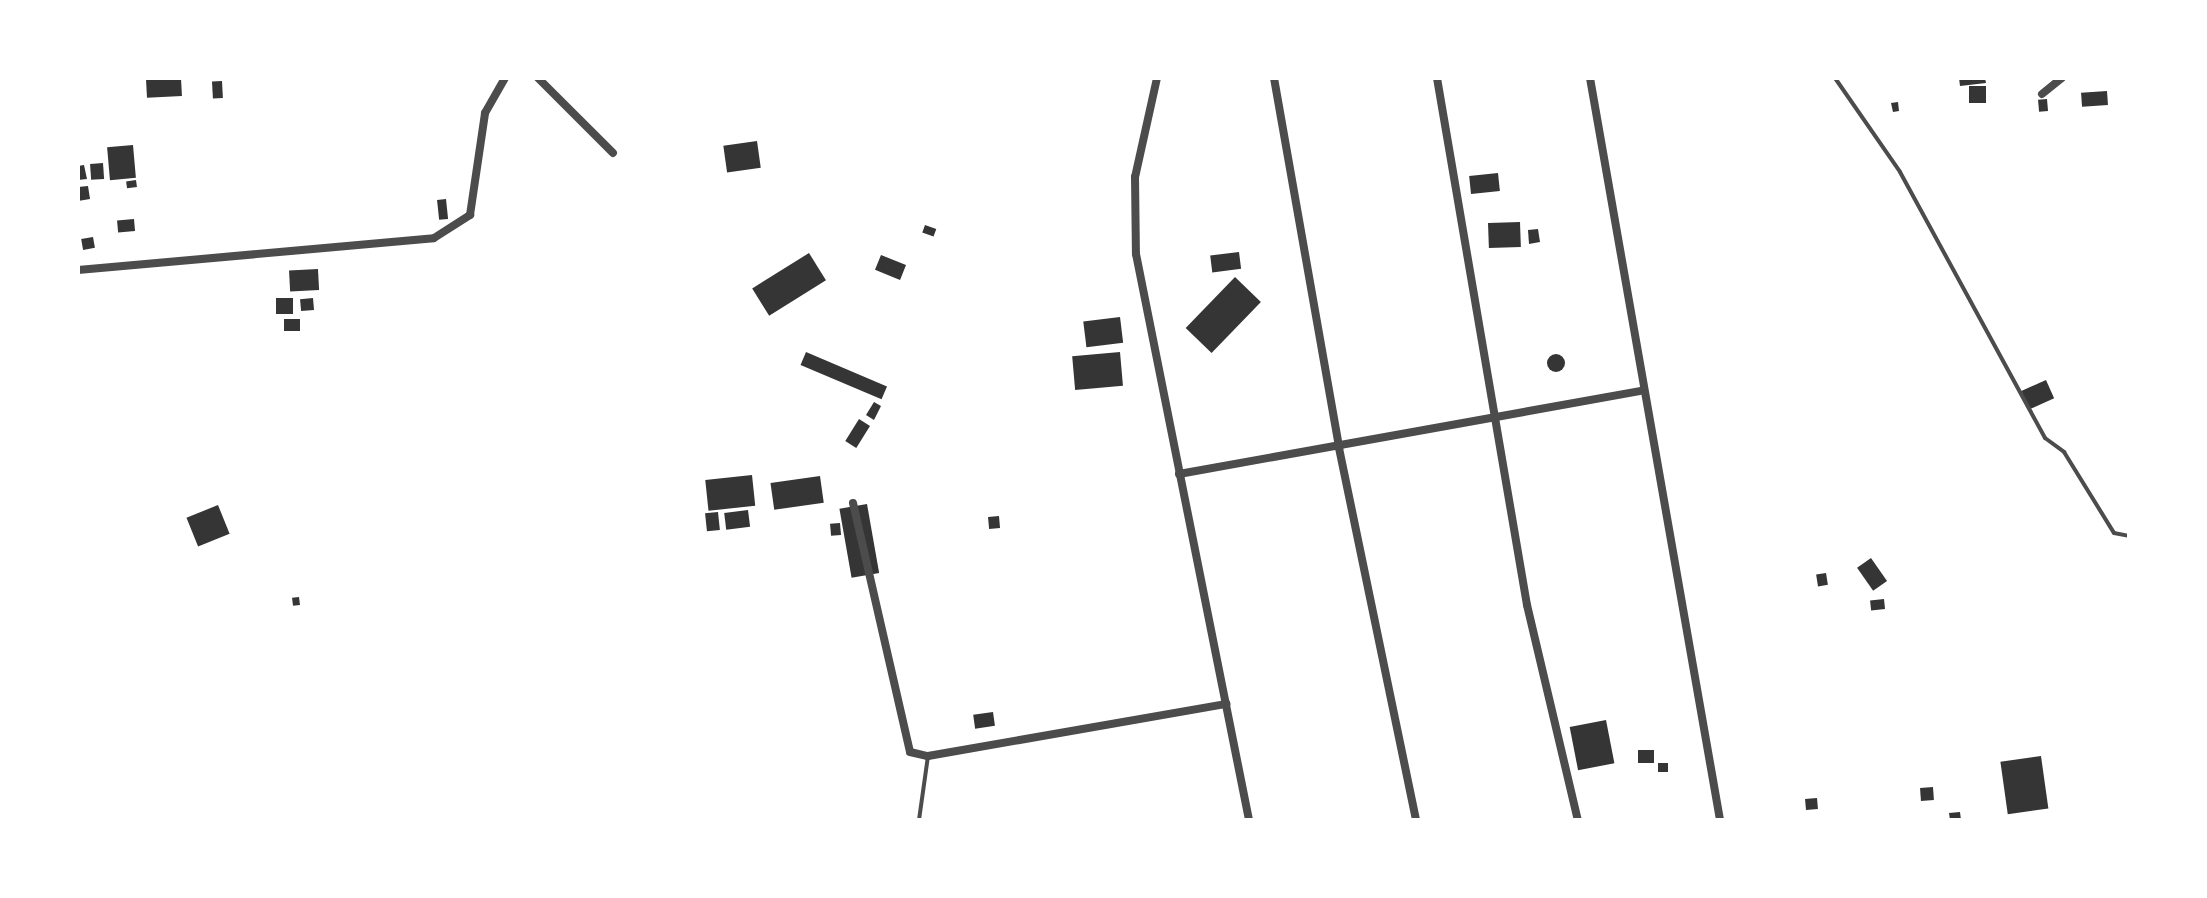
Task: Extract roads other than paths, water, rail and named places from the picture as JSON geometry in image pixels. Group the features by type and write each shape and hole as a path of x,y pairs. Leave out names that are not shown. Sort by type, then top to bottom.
{"street":[{"path":"78,270 434,238 470,215 485,113 505,78"},
{"path":"538,78 613,153"},
{"path":"1157,78 1132,217 1179,474 1249,820"},
{"path":"1274,78 1339,448 1416,820"},
{"path":"1437,78 1527,605 1578,820"},
{"path":"1590,78 1640,391 1720,820"},
{"path":"2042,94 2062,78"},
{"path":"1179,474 1339,448 1495,414 1640,391"},
{"path":"853,503 902,741 910,752 928,756 1226,704"}],"lane":[{"path":"1835,78 1900,172 2045,438 2064,452 2114,533 2129,536"},
{"path":"919,820 928,756"}]}
